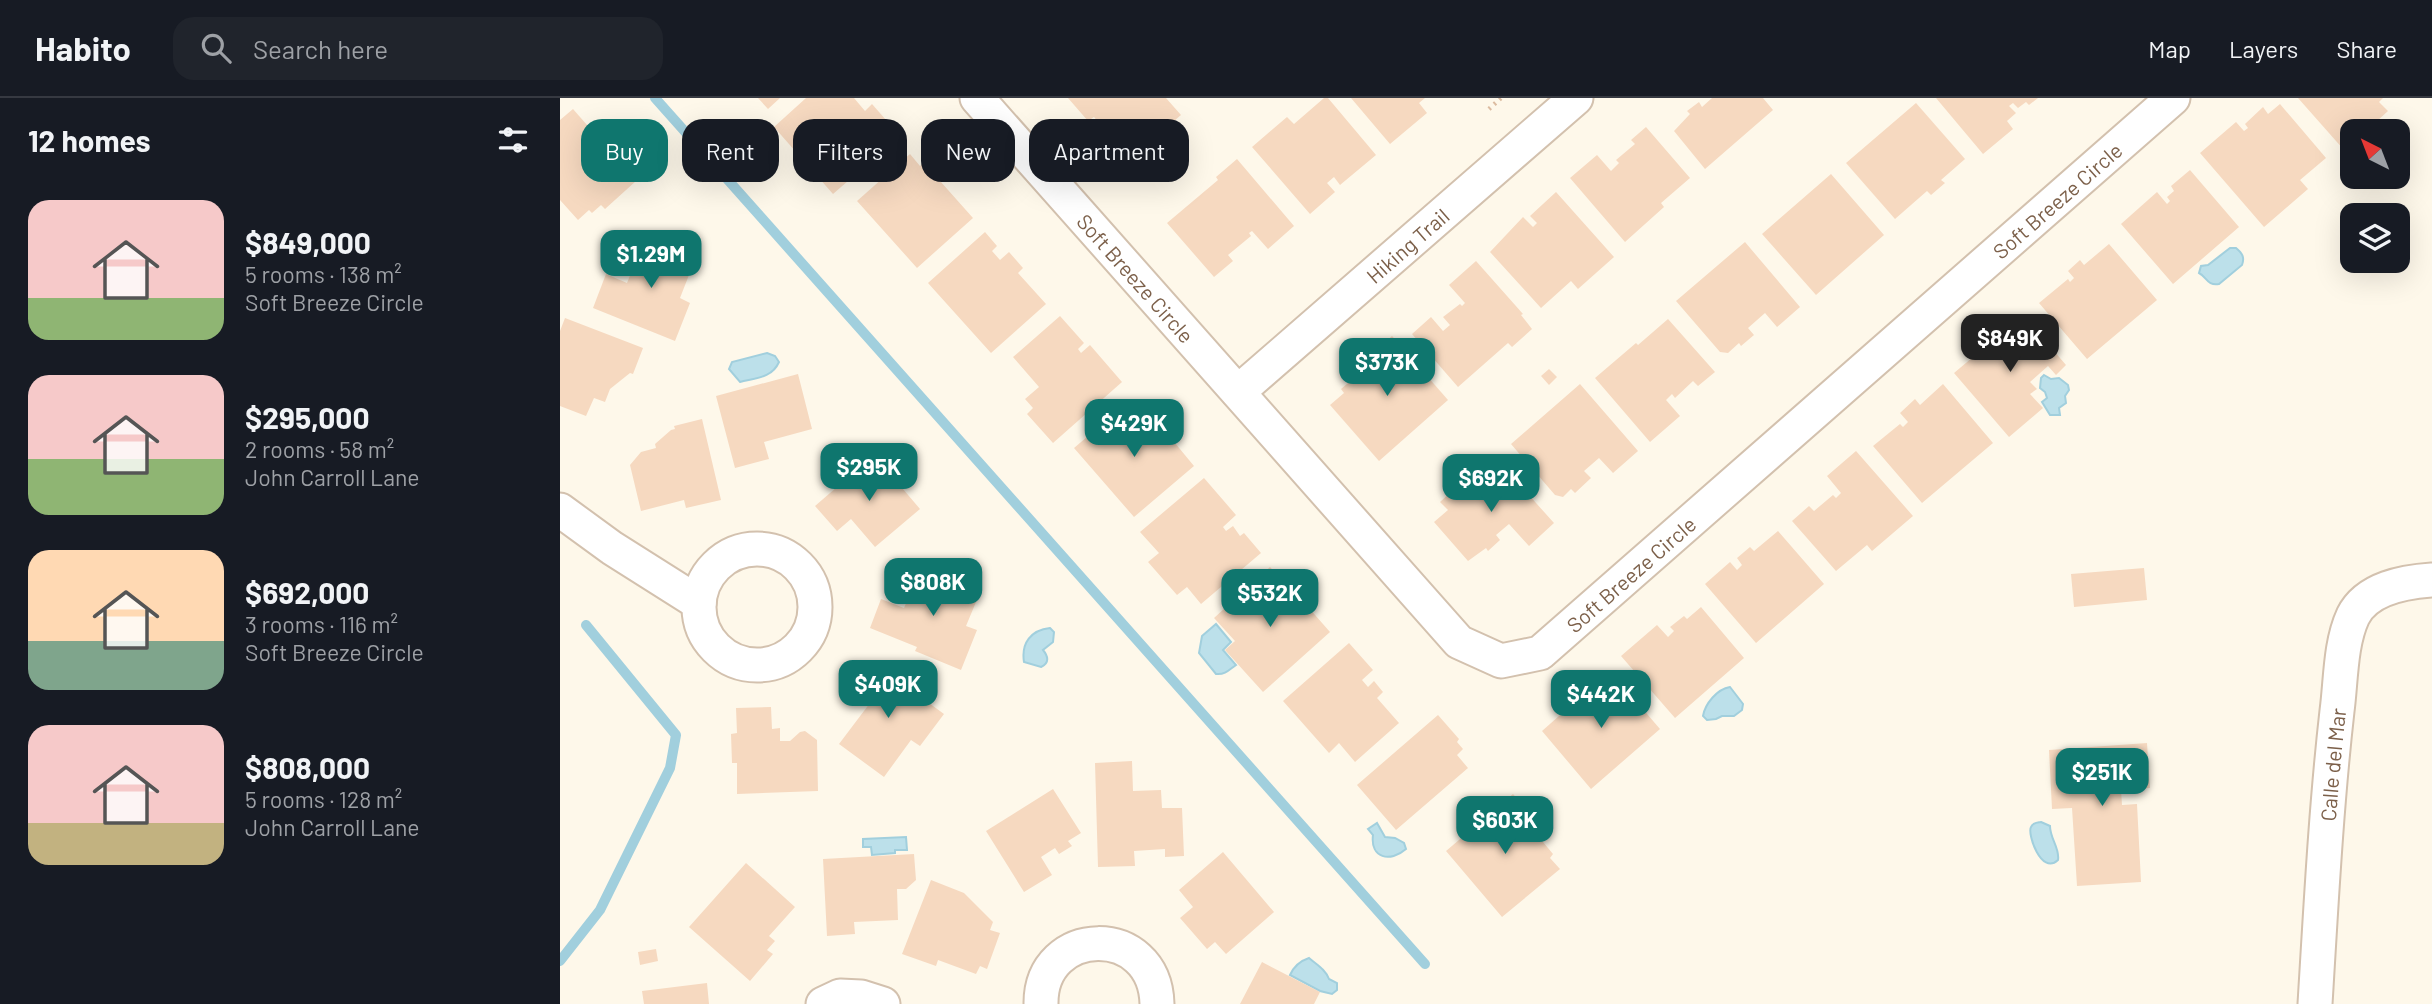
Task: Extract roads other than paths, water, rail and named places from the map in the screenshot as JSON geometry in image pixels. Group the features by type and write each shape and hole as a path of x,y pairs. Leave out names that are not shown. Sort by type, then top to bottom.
{"street":[{"name":"Soft Breeze Circle","path":"977,98 1459,642 1501,662 1540,653 2173,98"},
{"name":"Hiking Trail","path":"1238,392 1576,98"},
{"path":"560,510 612,548 699,603"},
{"name":"Calle del Mar","path":"2315,1004 2327,794 2344,647 2354,615 2373,594 2401,584 2432,580"},
{"path":"1036,1002 1046,976 1059,959 1077,947 1097,943 1118,946 1137,956 1154,982 1157,1004"},
{"path":"823,1004 840,996 861,997 883,1004"}],"water":[{"path":"2230,248 2236,248 2241,253 2242,265 2219,284 2210,282 2199,273 2201,266 2208,265"},
{"path":"767,353 775,356 779,362 772,371 763,376 740,382 729,369 732,362"},
{"path":"2044,375 2051,379 2059,378 2068,385 2066,403 2059,408 2060,415 2050,415 2042,402 2047,398 2040,388"},
{"path":"1216,624 1231,642 1223,650 1236,665 1219,674 1216,674 1199,653 1202,636"},
{"path":"1050,628 1054,632 1053,642 1043,650 1047,657 1046,664 1041,667 1024,662 1024,649 1029,639 1038,631"},
{"path":"1730,687 1743,704 1742,710 1734,716 1707,720 1703,716 1709,702 1716,694"},
{"path":"2041,822 2050,826 2058,851 2058,860 2052,863 2041,858 2031,837 2032,826"},
{"path":"1377,823 1385,837 1404,843 1406,849 1388,857 1378,853 1373,843 1373,835 1368,829"},
{"path":"906,837 907,850 895,850 895,853 872,855 871,847 863,847 863,839"},
{"path":"1309,958 1329,979 1337,983 1337,990 1332,994 1320,991 1290,975 1298,964"}],"waterway":[{"path":"655,98 1425,964"},
{"path":"560,961 600,910 670,768 676,735 586,625"}]}
